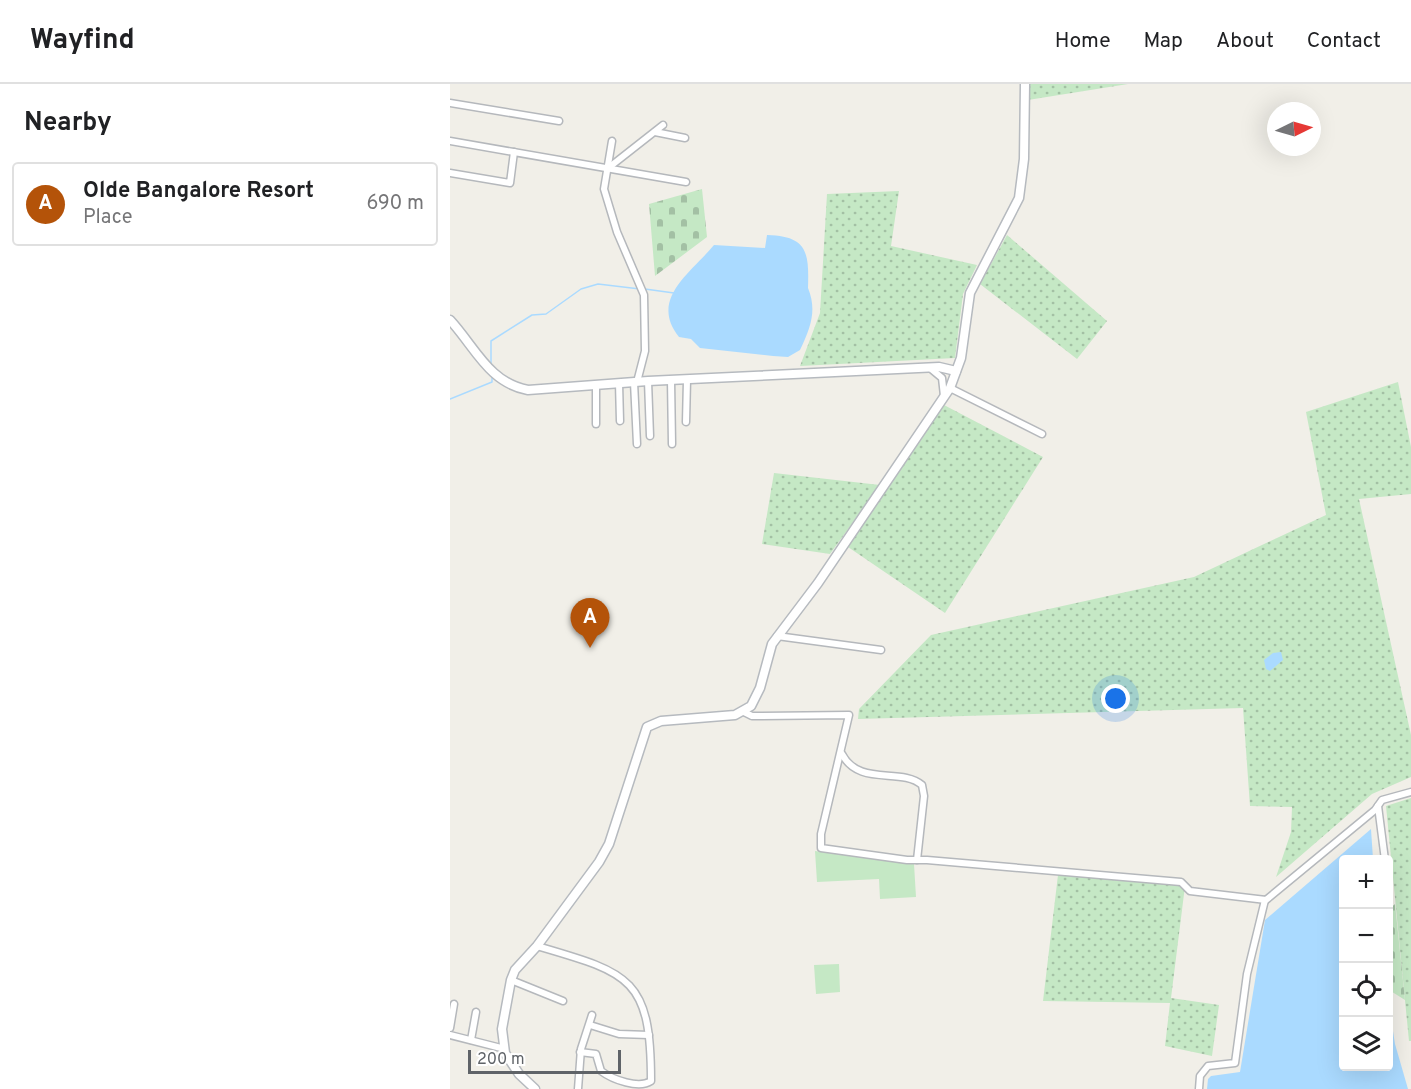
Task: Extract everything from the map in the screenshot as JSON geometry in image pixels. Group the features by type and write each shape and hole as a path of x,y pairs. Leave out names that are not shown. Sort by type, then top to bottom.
{"street":[{"path":"535,1089 519,1074 505,1049 502,1029 515,970 537,946 609,844 647,727 661,721 735,715 751,706 760,688 772,644 777,636 830,566 950,388 961,358 970,293 1019,198 1024,159 1025,84"},
{"path":"450,103 559,121"},
{"path":"607,169 663,125"},
{"path":"655,132 685,138"},
{"path":"450,141 686,182"},
{"path":"612,141 604,189 617,232 644,295 645,351 635,382 637,444"},
{"path":"450,173 510,183 514,152"},
{"path":"450,320 497,378 506,384 528,390 648,381 930,367 956,371"},
{"path":"930,367 937,371 944,381 944,398"},
{"path":"672,380 672,444"},
{"path":"686,422 687,380"},
{"path":"648,381 650,436"},
{"path":"619,383 620,421"},
{"path":"596,385 596,424"},
{"path":"950,388 1042,435"},
{"path":"777,636 881,650"},
{"path":"742,711 752,716 849,715 820,848 917,860 1181,882 1190,891 1265,900"},
{"path":"842,753 847,763 854,767 880,777 912,780 922,784 924,796 917,860"},
{"path":"1199,1089 1200,1076 1208,1066 1235,1062 1248,974 1265,900 1384,799 1411,792"},
{"path":"1378,806 1384,855"},
{"path":"537,946 595,963 628,984 638,994 645,1008 651,1081 648,1084 632,1087 600,1071 593,1052 580,1052"},
{"path":"511,980 563,1001"},
{"path":"450,1028 454,1004"},
{"path":"471,1040 476,1012"},
{"path":"578,1089 580,1052 592,1015"},
{"path":"590,1025 619,1034 649,1035"},
{"path":"450,1035 505,1049"}],"green space":[{"path":"1029,84 1128,84 1028,100"},
{"path":"702,189 707,237 655,276 649,204"},
{"path":"899,191 891,246 977,265 963,294 955,358 800,366 820,313 827,194"},
{"path":"1007,235 1107,321 1077,359 980,284"},
{"path":"1398,382 1411,447 1411,494 1359,499 1411,735 1411,777 1372,794 1276,877 1291,832 1292,807 1250,806 1243,708 858,719 859,709 931,635 1194,577 1326,515 1306,412"},
{"path":"944,405 1043,457 945,613 848,547"},
{"path":"774,473 880,485 830,554 762,544"},
{"path":"1411,798 1411,1041 1409,1041 1393,878 1393,855 1391,855 1386,806"},
{"path":"815,851 914,864 916,897 880,899 879,879 817,882"},
{"path":"1058,875 1185,886 1171,998 1219,1005 1212,1056 1165,1046 1170,1003 1043,1001"},
{"path":"1395,904 1405,1000 1393,992 1393,906"},
{"path":"839,964 840,992 816,994 814,965"}],"water":[{"path":"767,235 791,239 798,243 806,256 812,311 810,326 800,350 788,357 773,356 700,348 691,339 679,337 671,323 668,311 676,288 684,277 714,245 765,248"},
{"path":"1281,652 1283,660 1270,671 1266,669 1264,660 1273,653"},
{"path":"1371,829 1373,855 1341,855"},
{"path":"1339,856 1339,1071 1393,1071 1393,1031 1408,1089 1207,1089 1208,1079 1211,1076 1240,1072 1265,920"}],"waterway":[{"path":"491,365 491,341 532,315 546,314 581,289 598,284 640,289"},
{"path":"645,289 674,293"},
{"path":"450,399 492,382 492,376"}],"place":[{"name":"Olde Bangalore Resort","path":"590,648"}]}
